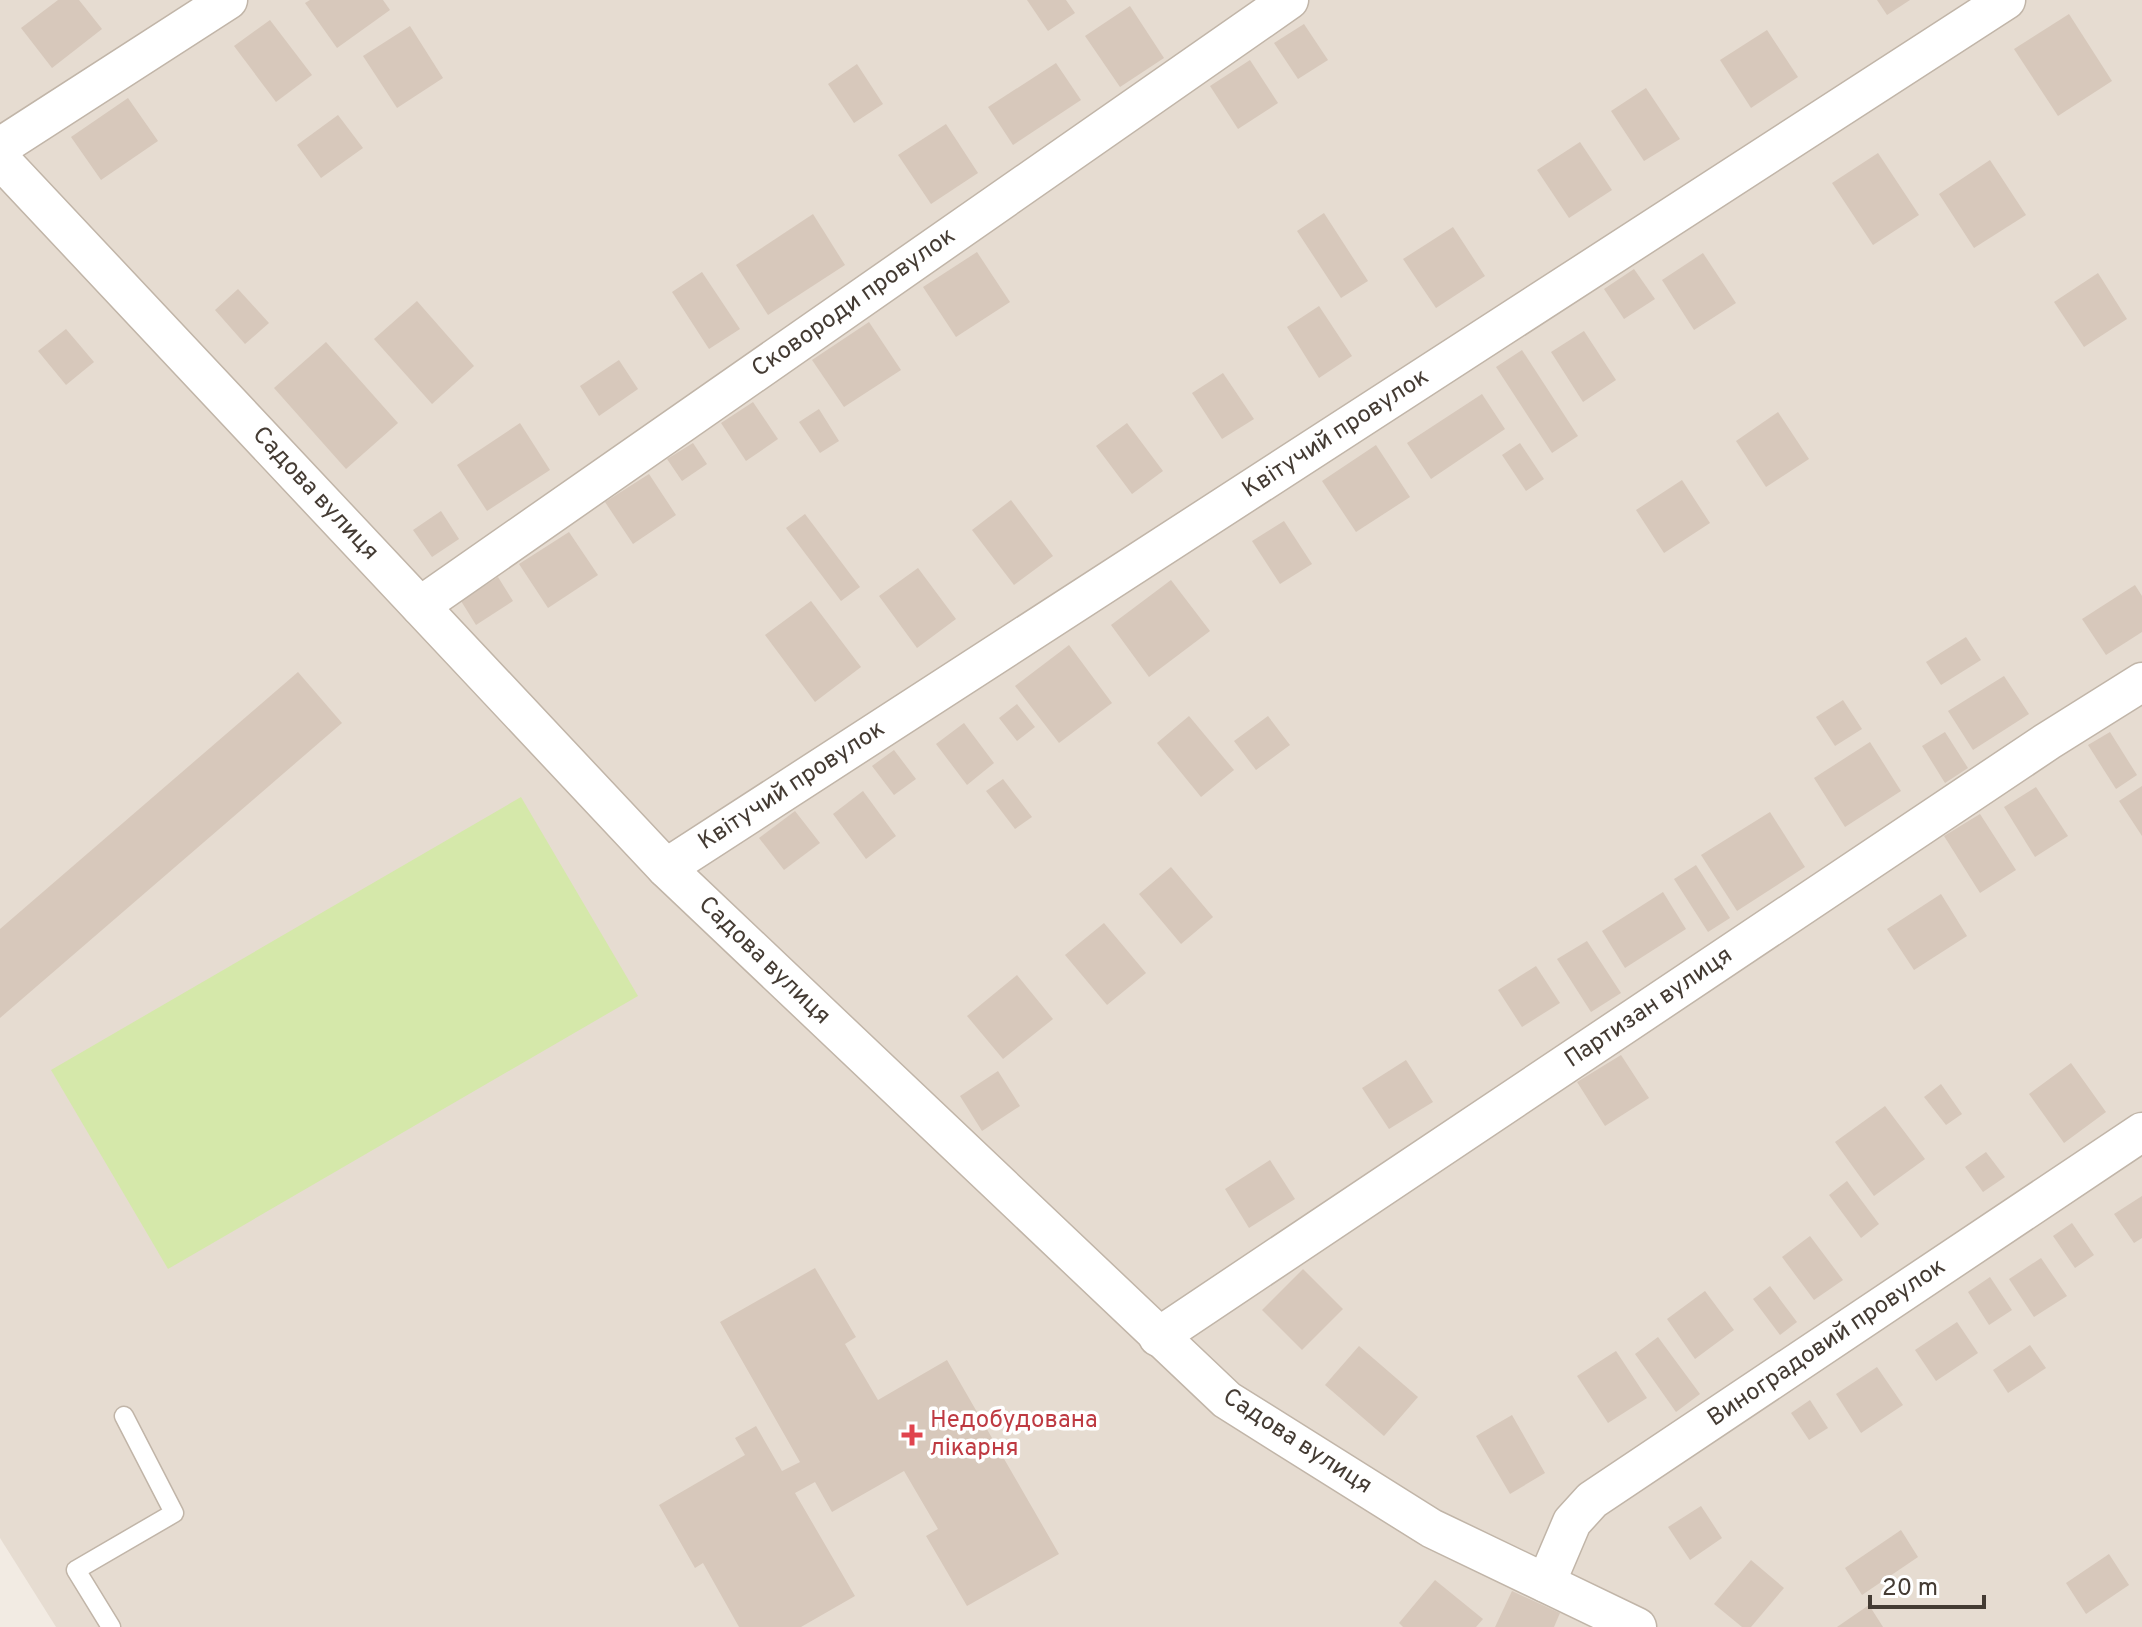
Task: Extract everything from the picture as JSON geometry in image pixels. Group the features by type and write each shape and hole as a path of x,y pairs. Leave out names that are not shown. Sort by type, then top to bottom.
{"street":[{"path":"0,147 228,0"},
{"name":"Сковороди провулок","path":"420,606 1289,0"},
{"name":"Квітучий провулок","path":"666,868 2006,0"},
{"name":"Садова вулиця","path":"0,159 666,868 1227,1400 1431,1528 1637,1627"},
{"name":"Партизан вулиця","path":"1158,1337 2048,741 2142,682"},
{"name":"Виноградовий провулок","path":"1546,1583 1572,1522 1592,1500 2142,1132"}],"lane":[{"path":"111,1627 76,1570 174,1513 124,1416"}],"shaded area":[{"path":"0,0 2142,0 2142,1627 56,1627 0,1538"}],"green space":[{"path":"521,797 638,996 168,1269 51,1070"}],"building":[{"path":"58,0 79,0 102,29 52,68 21,28"},
{"path":"310,0 383,0 390,10 337,48 305,3"},
{"path":"1027,0 1066,0 1075,13 1048,31"},
{"path":"1877,0 1910,0 1887,15"},
{"path":"1130,6 1164,58 1120,87 1085,36"},
{"path":"2069,14 2112,81 2058,116 2014,49"},
{"path":"270,20 312,75 276,102 234,46"},
{"path":"1304,24 1328,60 1298,79 1274,43"},
{"path":"410,26 443,78 397,108 363,56"},
{"path":"1767,30 1798,77 1751,108 1720,60"},
{"path":"1250,60 1278,103 1238,129 1210,86"},
{"path":"1056,63 1081,100 1013,145 988,107"},
{"path":"857,64 883,104 854,123 828,84"},
{"path":"1646,88 1680,139 1644,161 1611,111"},
{"path":"128,98 158,141 101,180 71,137"},
{"path":"338,115 363,148 321,178 297,145"},
{"path":"946,124 978,173 931,204 898,155"},
{"path":"1580,142 1612,190 1569,218 1537,170"},
{"path":"1878,153 1919,215 1873,245 1832,183"},
{"path":"1990,160 2026,215 1974,248 1939,194"},
{"path":"1324,213 1368,281 1341,298 1297,231"},
{"path":"813,214 845,265 768,315 736,265"},
{"path":"1453,227 1485,276 1436,308 1403,259"},
{"path":"977,252 1010,302 956,337 923,287"},
{"path":"1703,253 1736,303 1694,330 1662,280"},
{"path":"1634,269 1655,299 1624,319 1604,289"},
{"path":"702,272 740,329 709,349 672,292"},
{"path":"2098,273 2127,319 2084,347 2054,302"},
{"path":"238,289 269,323 245,344 215,310"},
{"path":"417,301 474,366 432,404 374,339"},
{"path":"1319,306 1352,356 1319,378 1287,327"},
{"path":"869,322 901,370 844,407 812,360"},
{"path":"66,329 94,362 66,385 38,351"},
{"path":"1584,331 1616,380 1583,402 1551,352"},
{"path":"326,342 398,423 346,469 274,388"},
{"path":"1522,350 1578,436 1552,453 1496,367"},
{"path":"619,360 638,389 599,416 580,386"},
{"path":"1223,373 1254,419 1222,439 1192,393"},
{"path":"1482,394 1505,429 1431,479 1407,443"},
{"path":"753,402 778,439 746,461 721,423"},
{"path":"819,409 839,441 820,453 799,422"},
{"path":"1778,412 1809,459 1766,487 1736,441"},
{"path":"520,423 550,470 487,511 457,465"},
{"path":"1127,423 1163,471 1132,494 1096,446"},
{"path":"693,443 707,464 682,481 667,459"},
{"path":"1520,443 1544,479 1526,491 1502,455"},
{"path":"1376,445 1410,497 1356,532 1322,481"},
{"path":"649,474 676,515 633,544 605,502"},
{"path":"1682,480 1710,523 1664,553 1636,510"},
{"path":"1011,500 1053,556 1014,585 972,530"},
{"path":"441,511 459,539 432,557 413,530"},
{"path":"805,514 860,587 841,601 786,528"},
{"path":"1284,521 1312,564 1280,584 1252,541"},
{"path":"569,532 598,575 548,608 519,564"},
{"path":"918,568 956,619 917,648 879,596"},
{"path":"498,577 513,601 476,625 461,601"},
{"path":"1171,580 1210,631 1149,677 1111,625"},
{"path":"2135,585 2142,596 2142,632 2106,655 2082,619"},
{"path":"811,601 861,667 815,702 765,635"},
{"path":"1966,637 1981,660 1941,685 1926,662"},
{"path":"1069,645 1112,703 1059,743 1015,686"},
{"path":"298,672 342,723 0,1018 0,929"},
{"path":"2004,676 2029,714 1973,750 1948,711"},
{"path":"1843,700 1862,729 1835,746 1816,717"},
{"path":"1017,704 1035,727 1017,741 999,718"},
{"path":"1189,716 1234,770 1201,797 1157,743"},
{"path":"1268,716 1290,745 1256,770 1234,741"},
{"path":"964,723 994,763 967,785 936,744"},
{"path":"1945,732 1968,768 1945,783 1922,746"},
{"path":"2110,732 2137,775 2116,789 2088,745"},
{"path":"1870,742 1901,791 1845,827 1814,778"},
{"path":"894,750 916,779 894,795 872,766"},
{"path":"1003,779 1032,817 1015,829 986,791"},
{"path":"2142,786 2142,836 2119,801"},
{"path":"2036,787 2068,836 2035,857 2004,807"},
{"path":"863,791 896,836 866,859 833,814"},
{"path":"795,811 820,843 784,870 759,838"},
{"path":"1770,812 1805,867 1737,911 1701,855"},
{"path":"1980,814 2016,870 1980,893 1944,836"},
{"path":"1696,865 1730,918 1708,932 1674,879"},
{"path":"1171,867 1213,917 1181,944 1139,894"},
{"path":"1663,892 1686,929 1625,968 1602,931"},
{"path":"1941,894 1967,936 1914,970 1887,929"},
{"path":"1104,923 1146,973 1107,1005 1065,955"},
{"path":"1587,941 1621,993 1591,1012 1557,959"},
{"path":"1536,966 1560,1003 1522,1027 1498,990"},
{"path":"1017,975 1053,1019 1003,1059 967,1016"},
{"path":"1621,1055 1649,1098 1605,1126 1577,1082"},
{"path":"1406,1060 1433,1102 1389,1129 1362,1088"},
{"path":"2071,1063 2106,1112 2064,1143 2029,1094"},
{"path":"998,1071 1020,1106 982,1131 960,1096"},
{"path":"1941,1084 1962,1114 1946,1125 1924,1097"},
{"path":"1885,1106 1925,1159 1874,1196 1835,1142"},
{"path":"1986,1152 2005,1177 1983,1192 1965,1167"},
{"path":"1270,1160 1295,1199 1249,1228 1225,1189"},
{"path":"1847,1181 1879,1224 1861,1238 1829,1195"},
{"path":"2142,1196 2142,1238 2134,1243 2114,1214"},
{"path":"2072,1223 2094,1255 2075,1268 2053,1236"},
{"path":"1810,1236 1843,1280 1814,1300 1782,1257"},
{"path":"2041,1258 2067,1296 2034,1317 2009,1279"},
{"path":"815,1268 856,1337 845,1344 878,1400 947,1360 1059,1554 967,1606 926,1536 938,1529 904,1471 832,1512 815,1482 795,1493 855,1596 801,1627 739,1627 703,1563 695,1568 659,1505 745,1455 735,1438 756,1426 782,1471 800,1462 720,1322"},
{"path":"1303,1269 1343,1309 1302,1350 1262,1310"},
{"path":"1990,1277 2012,1310 1989,1325 1968,1292"},
{"path":"1770,1286 1797,1322 1780,1335 1753,1299"},
{"path":"1705,1291 1734,1330 1695,1359 1667,1319"},
{"path":"1957,1322 1978,1353 1936,1381 1915,1350"},
{"path":"1658,1337 1700,1394 1676,1412 1635,1354"},
{"path":"2030,1345 2046,1368 2008,1393 1993,1370"},
{"path":"1359,1346 1418,1397 1384,1436 1325,1385"},
{"path":"1616,1351 1647,1398 1608,1423 1577,1376"},
{"path":"1877,1367 1903,1405 1861,1433 1836,1394"},
{"path":"1810,1400 1828,1428 1809,1440 1791,1413"},
{"path":"1512,1415 1545,1473 1510,1494 1476,1436"},
{"path":"1701,1506 1722,1538 1690,1560 1668,1527"},
{"path":"1901,1530 1918,1557 1862,1595 1845,1568"},
{"path":"2109,1554 2129,1585 2086,1614 2066,1583"},
{"path":"1751,1560 1784,1588 1751,1627 1742,1627 1714,1604"},
{"path":"1435,1580 1483,1619 1476,1627 1403,1627 1399,1623"},
{"path":"1512,1591 1560,1613 1554,1627 1495,1627"},
{"path":"1869,1605 1883,1627 1837,1627"}],"place":[{"name":"Недобудована лікарня","path":"912,1435"}]}
